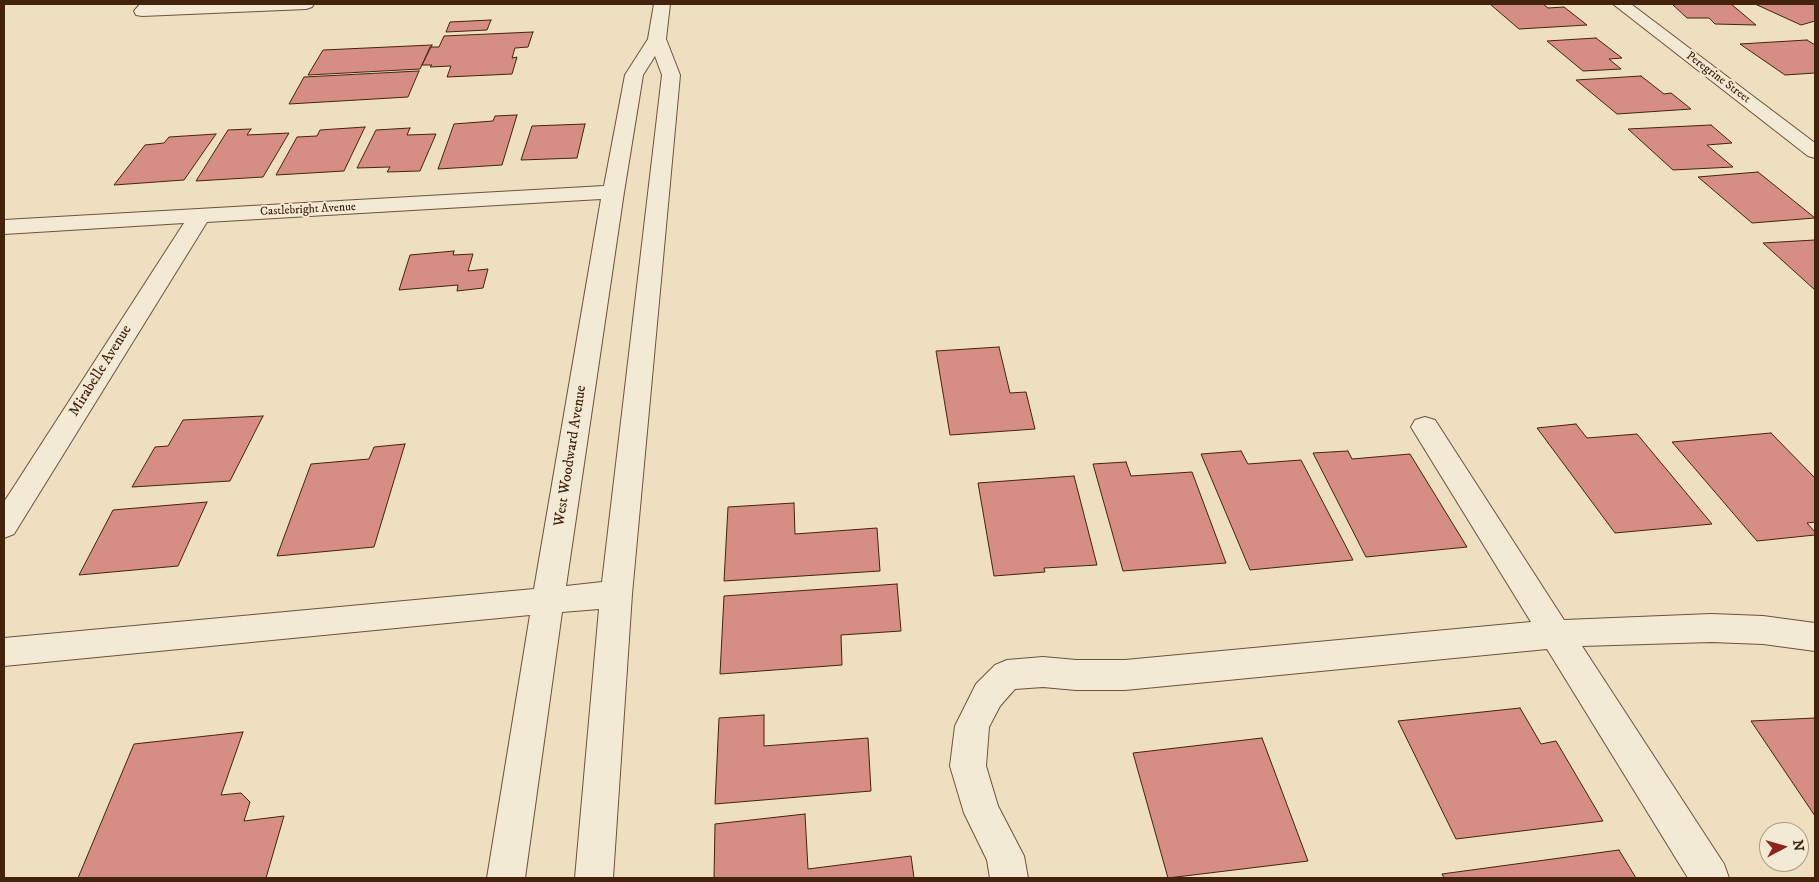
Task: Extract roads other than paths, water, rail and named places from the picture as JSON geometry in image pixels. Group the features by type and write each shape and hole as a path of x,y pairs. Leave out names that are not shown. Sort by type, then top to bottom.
{"street":[{"path":"150,4 142,11 306,4"},
{"name":"West Woodward Avenue","path":"506,878 613,192 634,76 656,39 662,4"},
{"name":"Peregrine Street","path":"1621,4 1815,152"},
{"path":"594,878 616,594 670,75 656,39"},
{"name":"Castlebright Avenue","path":"4,227 613,192"},
{"name":"Mirabelle Avenue","path":"4,526 198,217"},
{"path":"1425,427 1710,878"},
{"path":"4,652 616,594"},
{"path":"1009,878 1005,856 982,813 968,766 972,726 988,695 1007,675 1043,672 1076,676 1125,675 1556,634 1712,628 1763,630 1815,637"}]}
